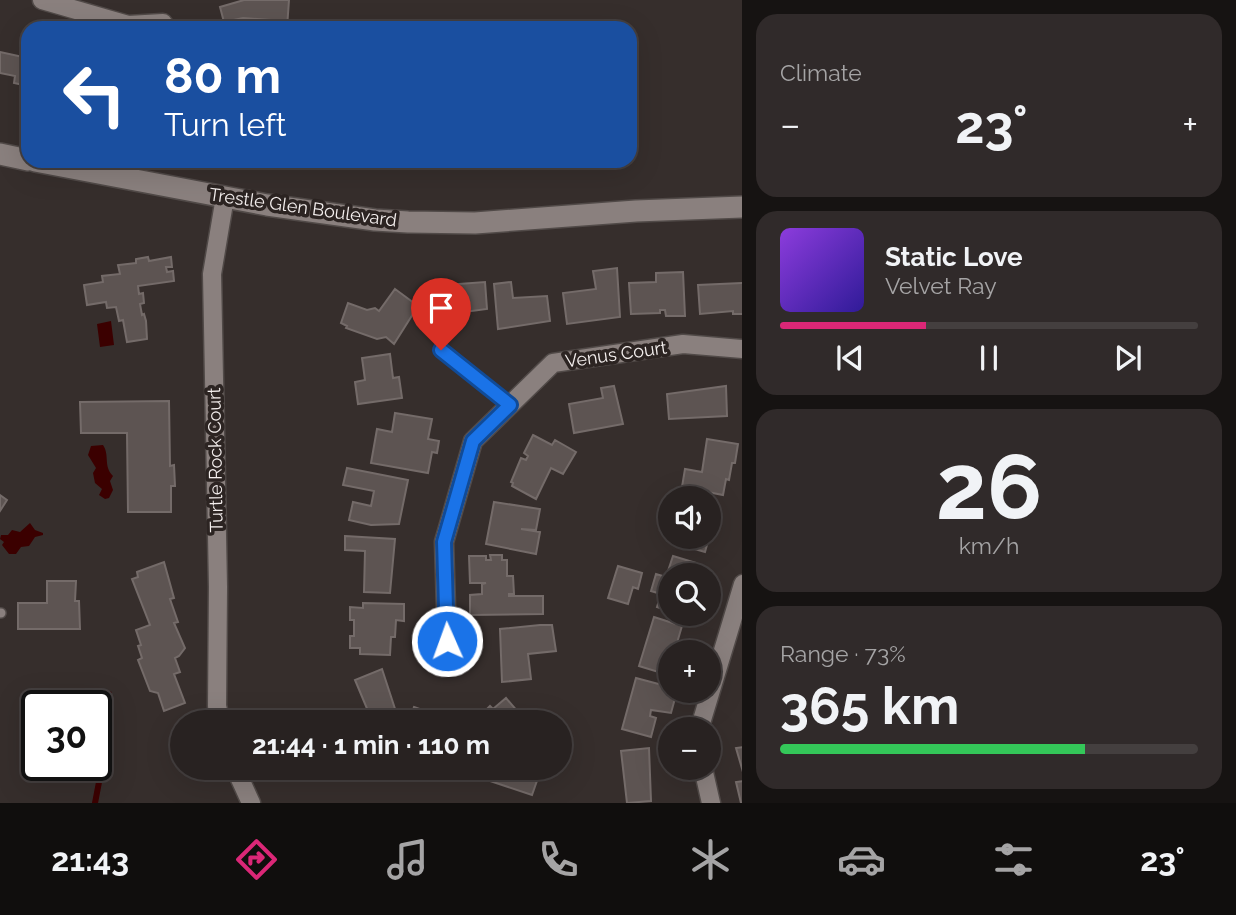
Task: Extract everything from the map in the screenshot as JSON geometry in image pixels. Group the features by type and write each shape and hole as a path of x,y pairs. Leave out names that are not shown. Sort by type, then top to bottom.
{"street":[{"path":"42,0 114,21"},
{"path":"0,154 21,158"},
{"name":"Trestle Glen Boulevard","path":"72,168 225,197 374,220 441,223 508,221 636,211 742,207"},
{"name":"Turtle Rock Court","path":"218,710 212,274 225,197"},
{"name":"Venus Court","path":"447,641 444,542 473,441 553,363 683,344 742,349"},
{"path":"703,717 742,587"},
{"path":"240,780 251,803"},
{"path":"706,780 711,803"}],"lane":[{"path":"441,350 510,405"}],"shaded area":[{"path":"111,321 114,345 100,347 97,324"},
{"path":"103,445 108,468 113,476 110,481 113,490 109,498 105,499 99,495 102,489 95,483 93,473 96,468 88,455 91,446"},
{"path":"30,523 43,535 35,537 29,546 21,547 16,554 9,554 2,545 4,542 0,539 1,535 8,535 12,530 20,532"}],"building":[{"path":"244,0 289,0 288,21 243,18 224,21 220,7"},
{"path":"0,52 21,57 21,84 14,83 15,76 0,73"},
{"path":"148,257 149,261 171,257 172,267 166,267 167,272 173,271 174,281 138,286 139,294 143,293 144,303 140,304 146,321 147,339 127,342 123,320 119,321 116,307 107,308 106,302 87,305 84,285 103,282 102,276 120,274 118,265 136,263 136,259"},
{"path":"617,268 620,317 567,324 563,293 596,289 593,271"},
{"path":"683,272 685,316 666,316 665,310 660,310 660,313 631,314 629,283 656,282 656,273"},
{"path":"485,282 487,309 434,316 432,286"},
{"path":"511,282 513,298 547,296 550,321 498,329 494,284"},
{"path":"742,283 742,314 733,314 733,311 700,314 698,285"},
{"path":"395,289 418,306 394,344 386,337 377,339 346,328 347,326 341,323 348,303 379,311"},
{"path":"390,354 393,378 399,377 402,398 358,404 355,382 365,380 362,358"},
{"path":"614,386 623,424 574,433 569,404 603,398 601,388"},
{"path":"726,386 727,416 669,419 667,394"},
{"path":"169,401 170,466 174,465 175,486 171,486 171,512 128,512 127,433 81,433 80,402"},
{"path":"395,413 432,419 428,439 439,441 437,453 432,452 428,473 371,463 377,429 392,432"},
{"path":"533,435 552,445 555,440 576,452 563,474 551,468 536,499 512,486 511,482 521,458 526,460 528,456 524,453"},
{"path":"707,439 738,444 735,463 732,463 729,480 726,479 723,495 721,486 682,486 685,469 702,472"},
{"path":"347,468 408,480 399,524 371,525 349,520 353,502 371,506 374,491 343,485"},
{"path":"0,495 7,500 0,511"},
{"path":"494,502 540,509 536,530 521,529 540,532 536,554 486,544"},
{"path":"345,536 395,539 390,593 364,592 365,551 345,550"},
{"path":"490,555 502,555 502,560 507,560 507,576 513,576 514,594 509,596 543,596 543,614 470,615 470,595 482,594 482,584 486,583 470,583 469,556 486,556 486,560 491,560"},
{"path":"673,556 696,563 671,563"},
{"path":"164,562 174,598 170,599 178,622 174,623 185,648 175,658 180,672 174,674 185,703 164,711 158,693 150,691 138,660 142,658 136,630 150,625 132,579 138,577 137,572"},
{"path":"618,566 642,573 638,589 633,587 628,604 608,598"},
{"path":"658,575 658,593 651,591"},
{"path":"47,581 76,581 75,601 79,601 80,629 18,629 18,603 47,603"},
{"path":"363,603 404,604 404,621 396,620 390,655 360,654 360,648 350,648 350,636 354,636 354,620 350,620 350,607 363,608"},
{"path":"654,617 658,618 658,626 682,626 678,640 658,640 658,672 639,666"},
{"path":"552,625 556,651 528,654 531,679 502,682 500,629"},
{"path":"382,669 395,710 368,710 355,680"},
{"path":"636,678 658,684 658,703 674,703 671,713 651,710 650,716 656,718 651,737 622,729"},
{"path":"506,698 516,710 486,710 490,706 493,709"},
{"path":"742,747 742,769 736,748"},
{"path":"649,748 651,801 627,803 621,751"},
{"path":"487,780 537,780 532,795"},
{"path":"742,781 742,803 741,803 736,782"}],"waterway":[{"path":"95,803 99,781"}],"route":[{"path":"441,350 510,405 473,441 444,542 447,641"}]}
